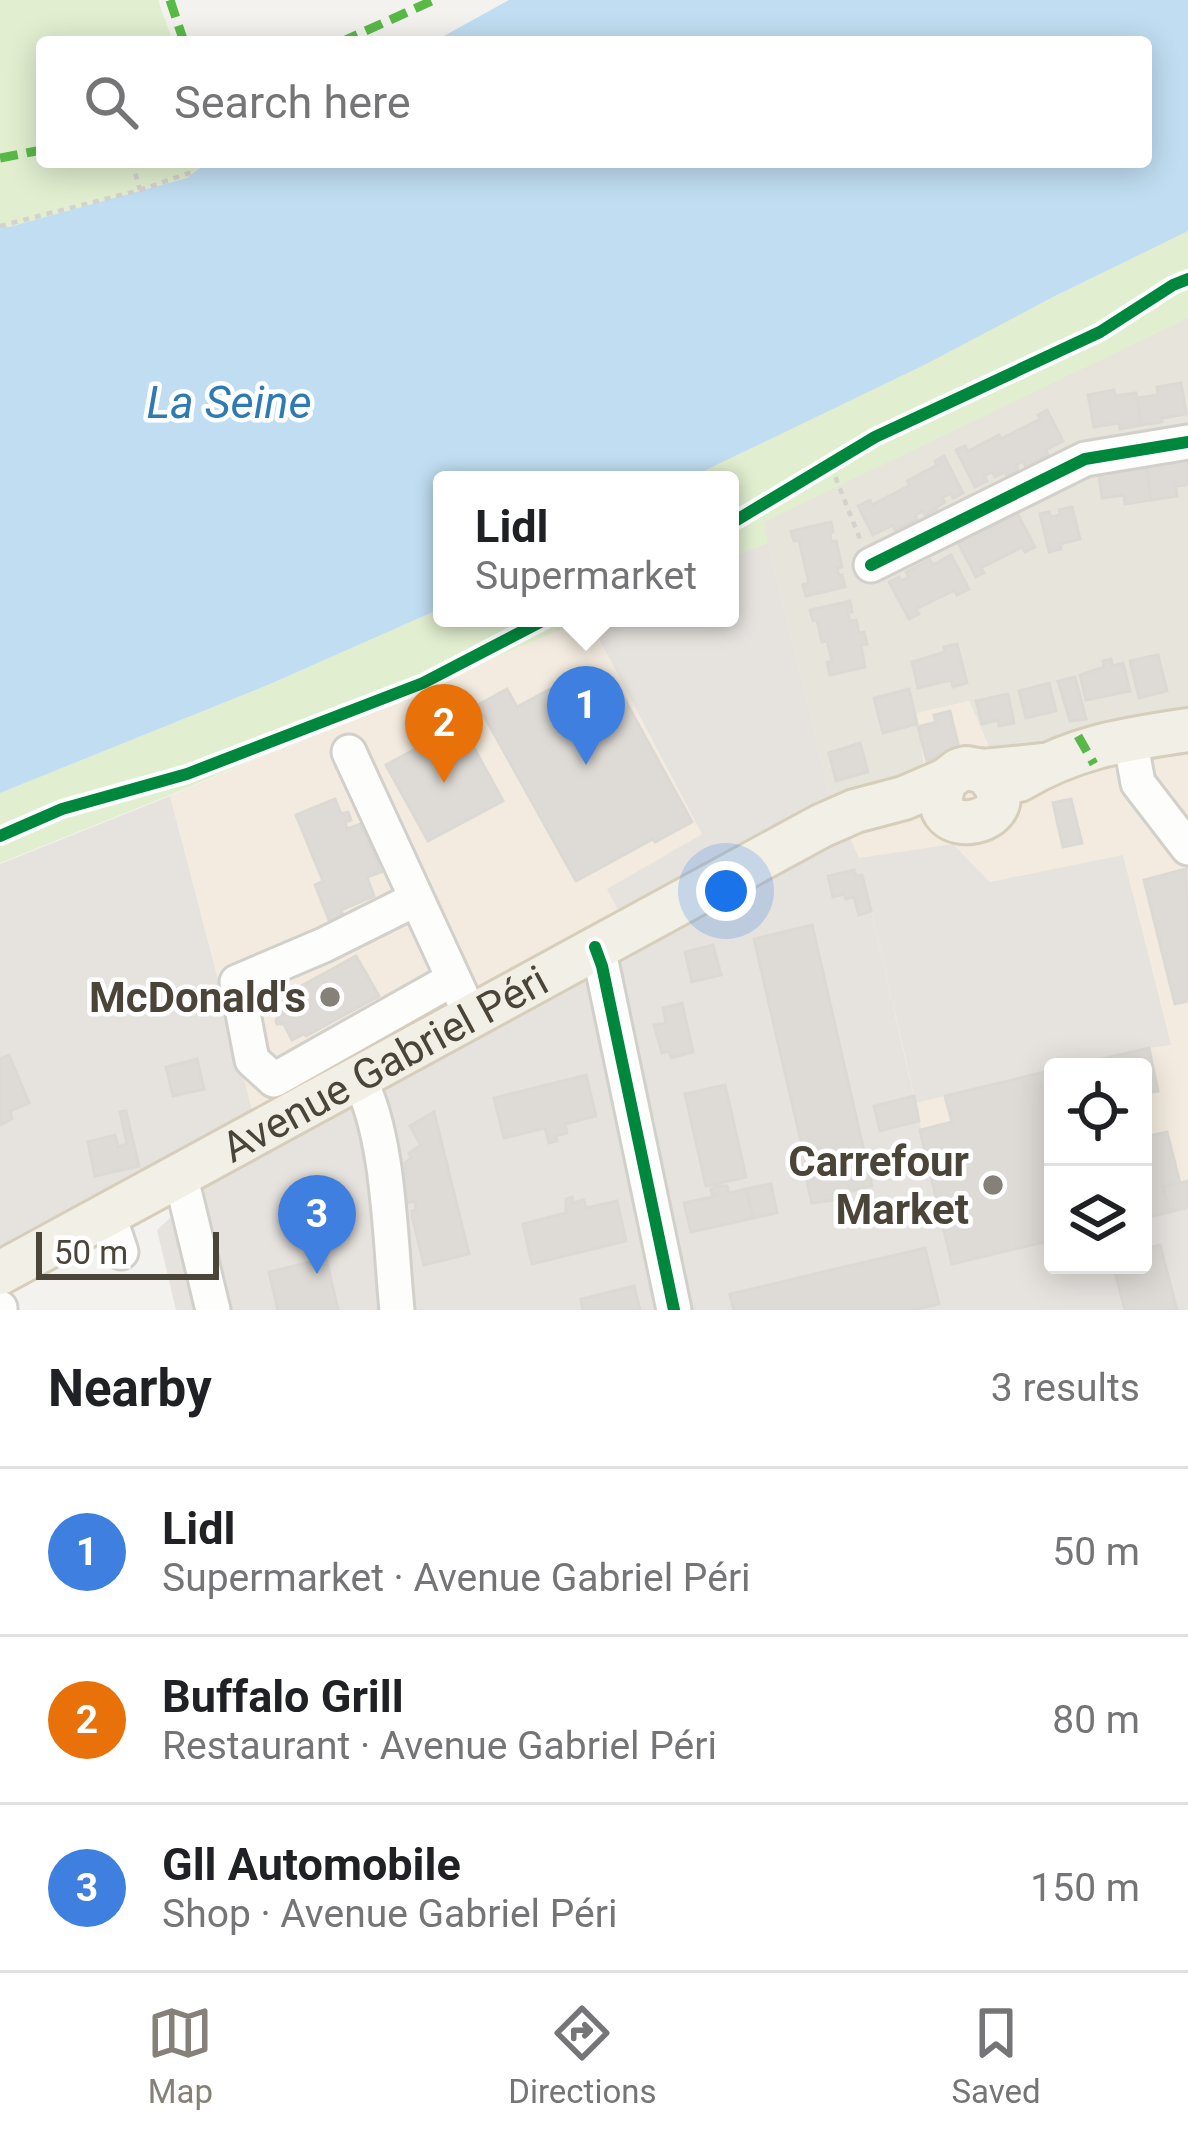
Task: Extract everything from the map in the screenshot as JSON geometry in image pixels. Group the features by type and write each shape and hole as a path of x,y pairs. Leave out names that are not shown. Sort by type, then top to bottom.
{"main road":[{"name":"Avenue Gabriel Péri","path":"114,1233 166,1193 363,1085 468,1009 598,956 817,844 1084,748 1188,730"},
{"path":"0,1273 114,1233"},
{"path":"0,1296 114,1233"}],"street":[{"path":"871,565 1084,459 1188,442"},
{"path":"1130,739 1138,783 1188,848"},
{"path":"349,752 468,1009 274,1080 252,1060 237,982 416,899"},
{"path":"598,956 674,1310"},
{"path":"363,1085 381,1147 397,1310"},
{"path":"166,1193 213,1310"}],"path":[{"path":"134,168 140,190"},
{"path":"0,226 192,172"},
{"path":"831,466 871,565"}],"shaded area":[{"path":"1188,231 1188,755 1002,777 969,701 917,714 929,796 832,804 739,581 739,471 703,471"},
{"path":"768,543 832,804 928,796 917,713 969,701 1002,777 1188,755 1188,1207 1152,1216 1152,1058 1044,1058 1044,1239 256,1125 170,796 567,627 739,627 739,554"},
{"path":"768,543 832,804 623,920 607,889 702,834 593,627 739,627 739,554"},
{"path":"170,796 256,1125 844,824 859,858 952,1263 1044,1242 1044,1274 1152,1274 1152,1216 1188,1208 1188,1310 176,1310 157,1230 253,1129 0,1259 0,864"},
{"path":"953,844 990,882 1123,855 1171,1045 1106,1058 1044,1058 1044,1072 916,1103 859,858"},
{"path":"739,942 799,1195 782,1200 719,947"},
{"path":"889,1204 893,1224 796,1249 792,1227"}],"green space":[{"path":"0,0 158,0 171,36 36,36 36,168 200,168 188,178 0,227"},
{"path":"1188,231 1188,318 764,522 768,543 739,554 739,471 704,471"},
{"path":"433,612 433,627 567,627 0,863 0,793"}],"water":[{"name":"La Seine","path":"509,0 1188,0 1188,231 704,471 433,471 433,612 0,793 0,227 187,178 200,168 1152,168 1152,36 444,36"}],"building":[{"path":"1181,383 1186,414 1141,425 1137,398 1158,395 1157,387"},
{"path":"1114,390 1115,396 1136,393 1141,425 1094,427 1088,395"},
{"path":"1047,410 1063,441 1026,467 1023,461 1016,465 1018,471 1007,476 1005,472 995,477 992,472 975,487 956,450 965,446 968,451 999,435 1001,439 1040,419 1038,415"},
{"path":"944,456 963,493 953,498 951,493 925,515 923,511 895,530 893,525 873,535 858,506 870,500 872,505 910,485 907,481"},
{"path":"1188,456 1188,485 1176,486 1177,496 1151,500 1146,466"},
{"path":"1146,466 1151,500 1125,504 1124,495 1102,498 1098,468"},
{"path":"1072,507 1080,539 1049,552 1040,514 1049,512 1051,517"},
{"path":"1016,511 1035,547 1025,552 1022,547 981,568 984,573 976,577 957,541 975,532 972,526"},
{"path":"831,522 831,542 836,541 842,567 837,568 845,587 806,596 803,585 809,583 799,540 794,541 791,531"},
{"path":"951,555 969,589 957,595 955,590 916,609 919,614 909,619 889,582 899,577 901,581 909,577 906,572"},
{"path":"850,601 850,621 856,620 867,644 861,645 865,667 830,675 827,641 822,642 810,610"},
{"path":"957,644 967,683 953,687 951,680 918,688 912,662"},
{"path":"1158,655 1167,691 1139,698 1130,661"},
{"path":"1111,659 1113,666 1123,663 1130,691 1086,700 1080,675 1104,667 1103,661"},
{"path":"585,670 602,700 620,691 692,822 576,881 478,705 507,689 517,707"},
{"path":"1075,677 1086,719 1070,721 1058,681"},
{"path":"1049,683 1056,711 1026,718 1019,691"},
{"path":"909,689 917,724 883,733 874,698"},
{"path":"1008,694 1014,723 982,724 976,701"},
{"path":"950,711 959,748 927,761 918,727"},
{"path":"461,724 503,801 428,841 386,765"},
{"path":"860,743 868,772 836,781 829,753"},
{"path":"335,799 341,814 348,812 347,829 361,824 381,872 367,877 374,896 341,910 345,920 337,923 329,920 315,885 323,881 296,815"},
{"path":"1071,799 1082,843 1063,847 1053,803"},
{"path":"1186,869 1188,1001 1175,1004 1144,880"},
{"path":"854,870 856,876 862,875 871,911 859,915 854,897 833,897 828,876"},
{"path":"812,925 872,1186 812,1203 754,939"},
{"path":"713,945 721,975 692,982 685,952"},
{"name":"McDonald's","path":"356,956 379,996 292,1040 284,1024 277,1024 274,1005"},
{"path":"682,1003 693,1052 671,1058 669,1051 662,1053 654,1025 666,1023 663,1008"},
{"path":"1149,1048 1151,1058 1106,1058"},
{"path":"9,1055 29,1103 10,1111 12,1119 0,1125 0,1059"},
{"path":"197,1059 204,1089 173,1096 166,1067"},
{"name":"Carrefour Market","path":"1044,1072 1044,1242 952,1264 920,1130 952,1122 945,1096"},
{"path":"586,1075 596,1116 565,1124 567,1133 549,1143 545,1128 504,1138 494,1098"},
{"path":"725,1085 746,1177 706,1186 685,1094"},
{"path":"914,1096 919,1121 880,1131 874,1106"},
{"path":"126,1111 139,1166 95,1176 88,1142 115,1135 118,1147 127,1144 120,1112"},
{"path":"434,1112 469,1254 424,1265 412,1216 415,1201 403,1204 400,1175 406,1173 409,1153 421,1145 410,1126"},
{"path":"1167,1132 1180,1183 1163,1187 1170,1212 1152,1216 1152,1136"},
{"path":"1188,1181 1188,1207 1170,1212 1163,1187"},
{"path":"771,1184 777,1213 753,1218 746,1189"},
{"path":"727,1186 729,1193 746,1189 753,1218 691,1232 684,1203 717,1196 711,1189"},
{"path":"572,1197 573,1203 584,1200 586,1208 617,1201 626,1241 532,1264 523,1224 566,1213 566,1199"},
{"path":"1160,1245 1177,1310 1125,1310 1115,1274 1152,1274 1152,1247"},
{"path":"925,1248 939,1304 913,1310 734,1310 730,1294"},
{"path":"326,1258 338,1310 278,1310 269,1272"},
{"path":"634,1286 640,1310 583,1310 581,1299"}],"marked path":[{"path":"170,0 182,36"},
{"path":"354,36 434,0"},
{"path":"0,158 36,151"},
{"path":"1078,736 1094,764"}],"cycle path":[{"path":"739,519 875,437 1100,332 1188,279"},
{"path":"871,565 1085,459 1188,442"},
{"path":"0,836 62,809 187,774 423,683 531,627"},
{"path":"595,947 674,1310"}],"place":[{"name":"Lidl","path":"586,765"},
{"name":"Buffalo Grill","path":"444,783"},
{"name":"McDonald's","path":"330,997"},
{"name":"Carrefour Market","path":"993,1185"},
{"name":"Gll Automobile","path":"317,1274"}]}
